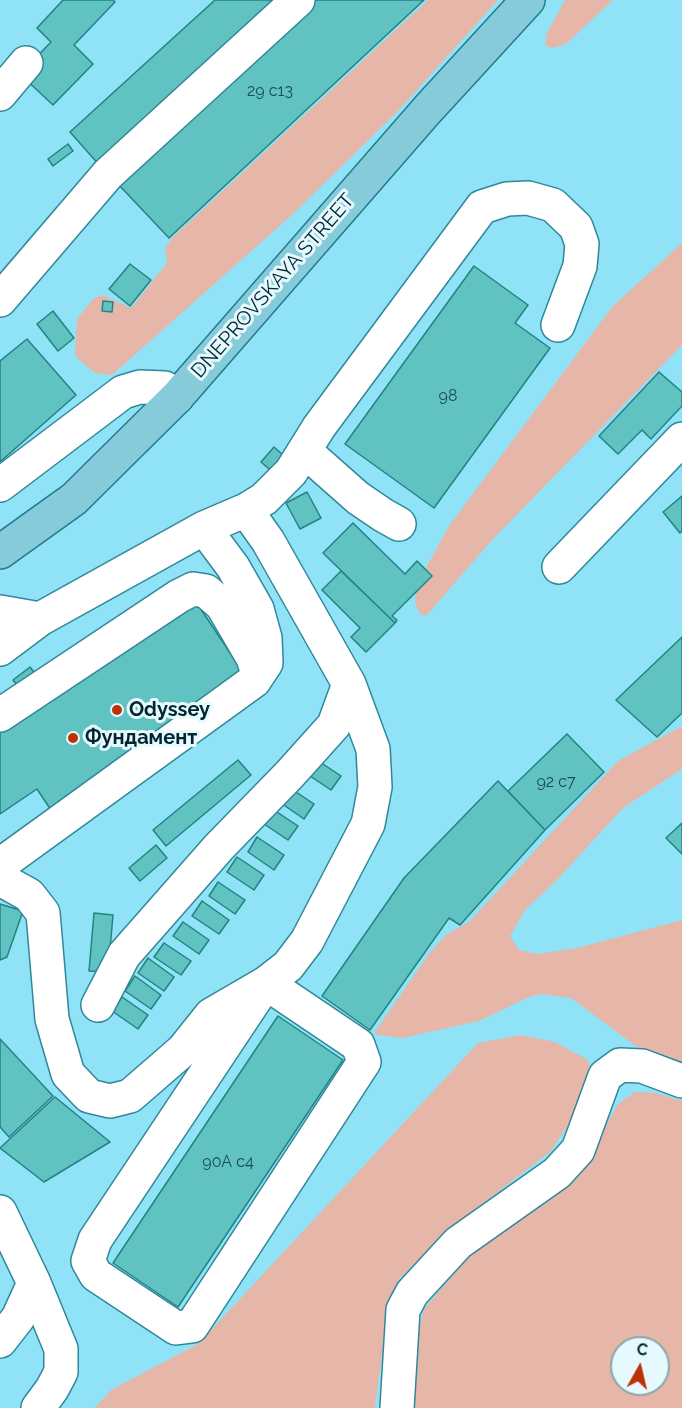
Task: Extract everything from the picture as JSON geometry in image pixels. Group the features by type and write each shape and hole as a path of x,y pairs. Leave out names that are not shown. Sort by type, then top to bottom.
{"main road":[{"name":"DNEPROVSKAYA STREET","path":"0,552 74,500 177,397 428,109 528,0"}],"lane":[{"path":"0,300 108,174 298,0"},
{"path":"0,94 26,63"},
{"path":"0,649 40,619 204,528 246,510 264,499 291,472 320,428 482,207 507,200 528,198 553,205 576,227 582,244 580,266 558,325"},
{"path":"0,485 123,392 140,387 165,387 177,397"},
{"path":"559,567 682,439"},
{"path":"302,456 315,460 358,498 399,524"},
{"path":"0,879 29,895 43,913 52,1019 68,1074 89,1096 110,1101 130,1096 183,1050 211,1015 266,983 288,966 307,941 368,824 375,787 373,749 349,684 268,541 246,510"},
{"path":"0,866 254,681 266,663 266,638 257,609 233,567 204,528"},
{"path":"0,715 178,596 193,589 206,591 222,605 253,658 258,674"},
{"path":"0,612 40,619"},
{"path":"98,1005 124,955 219,847 334,725 349,684"},
{"path":"266,983 358,1045 364,1062 192,1326 176,1328 96,1275 88,1262 95,1240 266,983"},
{"path":"397,1408 403,1310 412,1293 459,1243 557,1173 578,1150 605,1076 620,1065 642,1066 682,1081"},
{"path":"0,1212 34,1283 61,1349 62,1372 38,1408"},
{"path":"0,1341 18,1318 34,1283"}],"shaded area":[{"path":"428,0 498,0 399,110 293,214 112,375 95,373 77,358 75,352 77,319 94,298 102,295 131,308 167,263 165,248 172,238"},
{"path":"565,0 613,0 566,44 553,48 545,45 547,33"},
{"path":"682,243 682,345 493,539 426,616 420,614 415,602 418,582 449,526 612,307"},
{"path":"682,726 682,769 623,808 558,879 525,910 510,936 519,950 537,954 577,948 682,920 682,1063 637,1047 571,998 540,994 479,1021 403,1038 374,1033 431,951 447,934 469,922 618,761"},
{"path":"521,1035 555,1042 588,1060 593,1076 576,1113 550,1152 449,1229 398,1280 388,1309 375,1408 95,1408 111,1390 198,1344 478,1043"},
{"path":"635,1092 656,1093 682,1101 682,1408 415,1408 416,1343 424,1309 473,1252 577,1179 618,1104"}],"building":[{"path":"63,0 113,0 115,2 74,45 93,64 53,105 20,74 51,42 37,28"},
{"path":"215,0 285,0 101,167 70,132"},
{"path":"313,0 424,0 169,238 117,183"},
{"path":"68,144 73,151 53,166 48,159"},
{"path":"130,264 151,280 130,306 109,289"},
{"path":"474,266 528,305 515,323 550,348 434,508 345,444"},
{"path":"103,301 113,302 112,312 102,311"},
{"path":"53,311 74,338 58,351 37,324"},
{"path":"27,339 76,395 0,462 0,361"},
{"path":"659,372 682,392 682,406 651,439 642,430 618,454 599,436"},
{"path":"274,447 290,461 277,476 261,462"},
{"path":"307,492 321,518 300,529 286,503"},
{"path":"682,496 682,531 680,533 663,512"},
{"path":"353,523 405,574 417,561 432,576 392,616 397,620 395,623 323,553"},
{"path":"341,571 395,623 366,652 351,637 360,628 322,590"},
{"path":"194,599 247,678 51,810 37,789 0,814 0,728"},
{"path":"682,637 682,713 657,737 616,700"},
{"path":"30,667 37,676 20,689 13,680"},
{"path":"567,734 604,772 545,830 508,791"},
{"path":"314,758 341,776 331,790 304,772"},
{"path":"238,760 251,775 166,846 153,830"},
{"path":"498,781 545,830 460,925 449,918 370,1030 322,996 404,878"},
{"path":"287,786 314,804 304,819 278,801"},
{"path":"271,808 298,826 288,840 261,822"},
{"path":"682,823 682,854 666,838"},
{"path":"257,837 284,855 274,870 248,852"},
{"path":"156,845 167,858 140,881 129,868"},
{"path":"237,857 264,875 254,890 227,872"},
{"path":"218,882 245,900 235,914 209,896"},
{"path":"202,901 229,920 219,934 192,916"},
{"path":"0,904 23,911 7,957 0,960"},
{"path":"94,913 113,915 108,972 89,971"},
{"path":"183,922 209,940 199,954 173,936"},
{"path":"164,943 191,961 181,975 154,957"},
{"path":"148,958 174,977 164,991 138,973"},
{"path":"135,976 161,995 151,1009 125,991"},
{"path":"122,997 148,1015 138,1029 112,1011"},
{"path":"278,1016 343,1060 178,1307 113,1263"},
{"path":"0,1039 53,1096 9,1137 0,1127"},
{"path":"55,1097 110,1142 44,1182 0,1148"}],"place":[{"name":"Odyssey","path":"117,710"},
{"name":"Фундамент","path":"73,738"}]}
